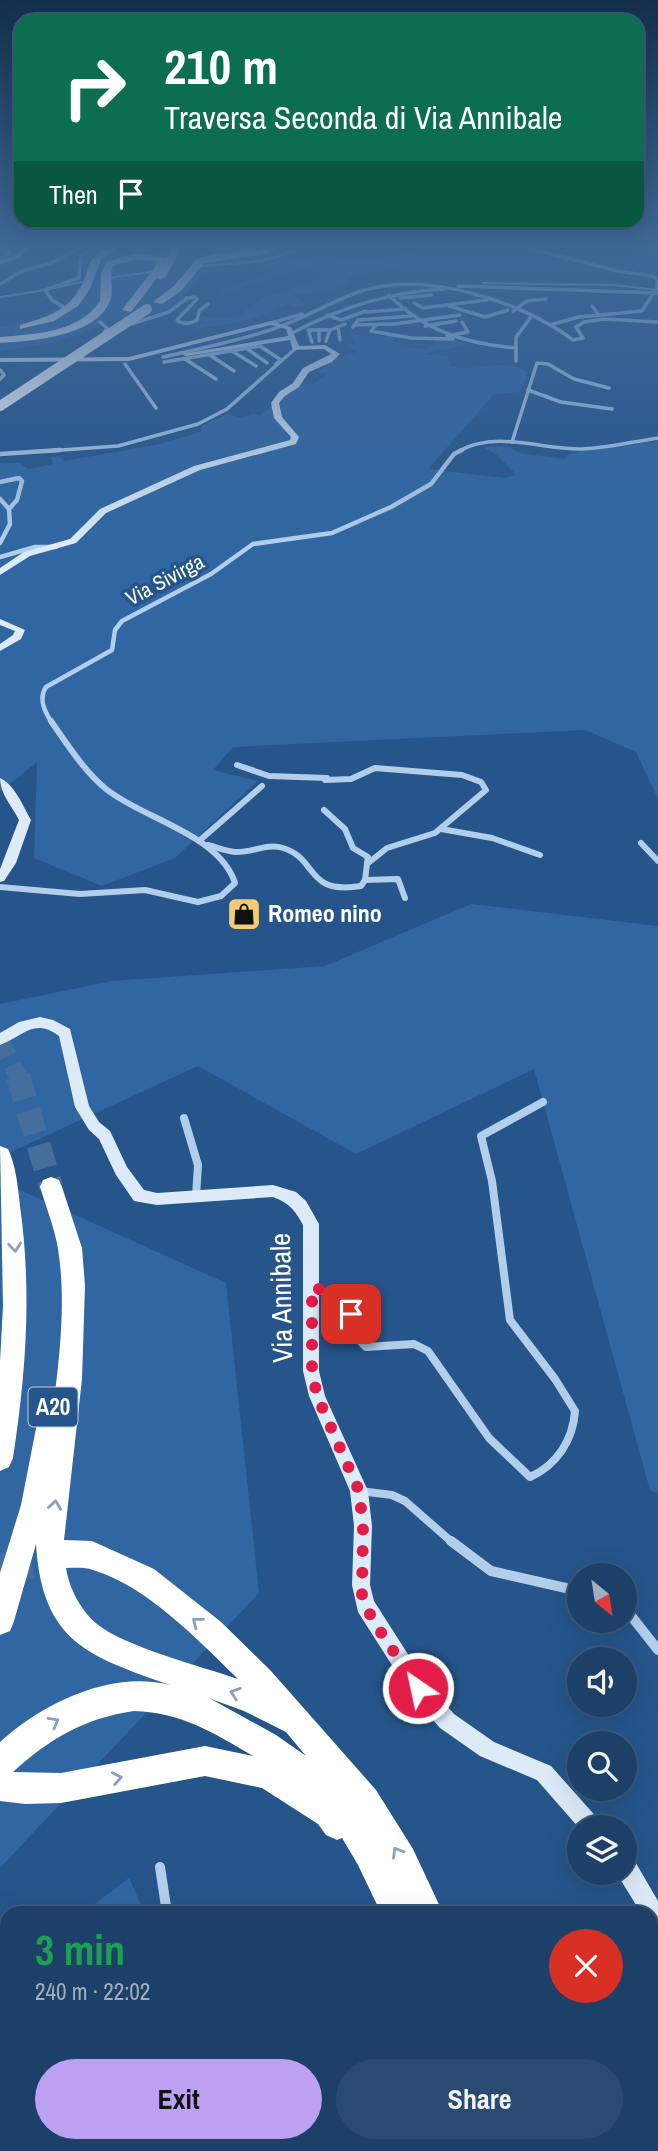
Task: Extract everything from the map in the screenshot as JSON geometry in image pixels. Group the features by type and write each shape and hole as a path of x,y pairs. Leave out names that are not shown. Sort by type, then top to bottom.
{"highway":[{"path":"0,348 31,343"},
{"path":"0,393 76,343"},
{"path":"0,406 95,343"},
{"name":"A20","path":"0,1155 10,1198 16,1258 14,1366 0,1458"},
{"name":"A20","path":"0,1621 34,1505 47,1446 56,1381 60,1273 51,1187 70,1248 73,1286 69,1379 50,1541 52,1572 63,1605 86,1634 112,1650 250,1698 297,1722"},
{"path":"0,1359 16,1314"},
{"path":"60,1554 92,1555 144,1579 211,1632 261,1681 339,1769 378,1821 402,1860 424,1906"},
{"path":"0,1763 38,1732 87,1706 121,1696 150,1695 182,1702 255,1739 314,1781 334,1801 365,1842 394,1906"},
{"path":"13,1787 91,1783 205,1761 268,1774 329,1813 392,1906"}],"street":[{"path":"59,361 87,343"},
{"path":"59,361 134,358 199,343"},
{"path":"164,360 215,343"},
{"path":"164,360 248,343"},
{"path":"293,343 294,350"},
{"path":"473,343 514,348"},
{"path":"514,343 516,361"},
{"path":"0,361 125,363 185,359 260,346 281,359 273,366 275,368"},
{"path":"0,572 27,554 78,538 94,518 109,508 186,473 207,464 293,442 295,437 278,418 275,403 282,394 296,385 304,371 336,354 325,347 258,356"},
{"path":"246,348 267,363"},
{"path":"0,454 118,446 198,424 223,412 294,350"},
{"path":"231,351 256,366"},
{"path":"210,354 234,371"},
{"path":"185,359 216,379"},
{"path":"125,363 136,383 156,408"},
{"path":"512,442 537,363 548,365 574,379 610,388"},
{"path":"0,370 4,375 0,379"},
{"path":"528,390 561,402 612,409"},
{"name":"Via Sivirga","path":"0,887 80,894 145,890 191,902 207,901 232,888 235,879 231,870 201,842 128,804 98,782 45,711 41,701 43,690 112,650 115,629 122,621 211,574 247,547 344,529 427,487 461,448 490,442 512,442 576,449 658,438"},
{"path":"0,482 19,478 22,481 17,500 9,509"},
{"path":"0,499 9,509 10,524 0,543"},
{"path":"0,557 35,547 56,547"},
{"path":"0,647 8,636 1,622"},
{"path":"237,765 250,774 301,775 340,780"},
{"path":"325,780 359,777 375,768 462,775 485,786 484,794 456,813 440,829 425,837 387,848 367,864"},
{"path":"0,782 25,820 10,863 0,878"},
{"path":"201,842 262,786"},
{"path":"201,842 235,852 272,846 285,848 293,851 323,884 348,890 360,886 365,880 369,858 353,848 345,828 324,810"},
{"path":"440,829 492,838 540,855"},
{"path":"641,844 658,861"},
{"path":"365,880 398,879 405,898"},
{"name":"Via Annibale","path":"0,1040 28,1023 45,1022 60,1029 68,1039 82,1107 94,1126 110,1143 133,1191 147,1198 273,1191 291,1197 301,1206 311,1224 311,1358 314,1384 359,1491 363,1526 361,1585 365,1605 418,1688 447,1721 466,1737 495,1753 544,1773 581,1815"},
{"path":"312,1287 337,1294 344,1300 357,1338 366,1347 414,1344 428,1351 489,1438 526,1475 533,1477 554,1461 571,1432 575,1411 555,1378 510,1320 492,1181 481,1136 543,1102"},
{"path":"184,1118 198,1165 196,1196"},
{"path":"359,1491 392,1494 405,1501 470,1558 491,1570 567,1588"},
{"path":"637,1623 658,1650"},
{"path":"160,1867 166,1906"},
{"path":"637,1884 649,1906"}],"shaded area":[{"path":"0,343 48,343 0,352"},
{"path":"396,343 427,349 433,343 462,343 466,345 424,354 447,356 451,366 461,368 509,365 528,372 520,392 494,394 428,469 504,478 517,475 497,455 483,447 507,446 519,453 565,459 571,453 658,441 658,799 636,752 585,730 233,747 213,770 258,781 175,858 102,886 34,858 37,762 0,792 0,463 20,463 29,469 53,464 51,457 59,456 64,461 156,445 201,432 202,426 227,414 242,418 252,414 260,415 304,383 313,384 328,374 317,372 342,356 357,352 345,344"},
{"path":"471,904 658,926 658,1494 650,1490 534,1069 356,1154 198,1066 0,1157 0,1004 112,981 325,966"},
{"path":"0,1181 226,1283 259,1593 0,1868"},
{"path":"129,1878 142,1906 92,1906"}],"tunnel":[{"path":"0,1040 18,1076"},
{"path":"18,1076 51,1187"},
{"path":"0,1571 59,1554"}],"place":[{"name":"Romeo nino","path":"244,914"}],"route":[{"path":"351,1314 344,1300 337,1294 312,1287 312,1371 317,1396 359,1491 363,1526 361,1585 365,1605 418,1688"}]}
